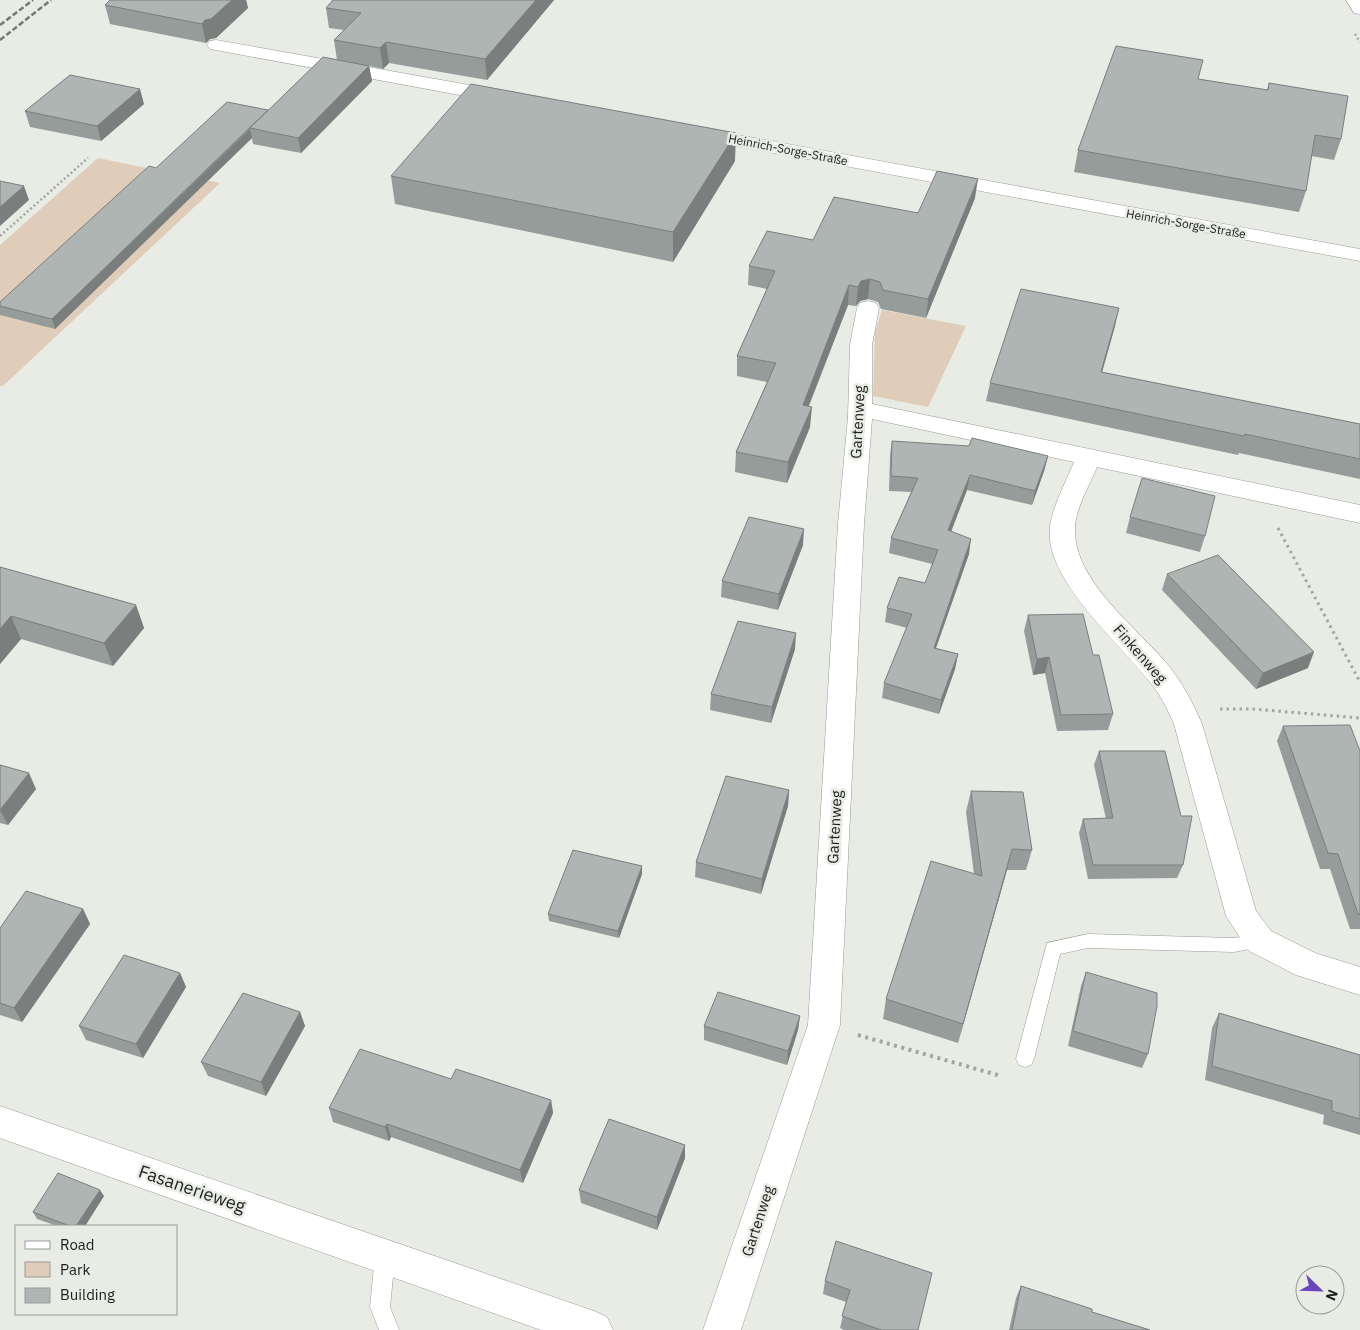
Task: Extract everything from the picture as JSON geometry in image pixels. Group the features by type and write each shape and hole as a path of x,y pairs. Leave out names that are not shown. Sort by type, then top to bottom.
{"street":[{"path":"1355,0 1360,9"},
{"path":"216,45 520,100"},
{"name":"Heinrich-Sorge-Straße","path":"686,131 1360,256"},
{"name":"Gartenweg","path":"722,1330 824,1025 850,534 860,410 861,345 868,308"},
{"path":"860,410 1360,514"},
{"name":"Finkenweg","path":"1088,458 1062,528 1067,556 1089,596 1158,672 1181,708 1188,724 1242,916 1260,941 1307,966 1360,981"},
{"name":"Fasanerieweg","path":"0,1122 594,1330"}],"lane":[{"path":"1026,1059 1053,948 1088,941 1234,945 1260,941"},
{"path":"385,1256 380,1307 389,1330"}],"path":[{"path":"0,236 88,158"},
{"path":"1258,492 1360,682"},
{"path":"1181,708 1254,709 1360,718"},
{"path":"824,1025 1001,1078 1006,1057 1026,1059"}],"green space":[{"path":"98,158 220,183 3,386 0,386 0,245"},
{"path":"882,310 966,326 928,407 873,396 875,332"}],"building":[{"path":"110,0 232,0 211,19 205,20 202,24 105,5"},
{"path":"333,0 536,0 485,59 386,42 380,48 334,40 361,13 326,8"},
{"path":"1116,46 1203,60 1198,79 1268,90 1269,83 1348,96 1341,139 1315,135 1306,191 1078,150"},
{"path":"323,57 369,66 298,138 250,128"},
{"path":"70,75 140,89 97,126 25,111"},
{"path":"471,84 736,133 673,232 391,176"},
{"path":"227,102 268,110 52,319 0,306 0,302 149,166 156,168"},
{"path":"937,171 978,179 928,299 883,290 880,282 870,279 861,281 858,287 849,285 803,405 812,407 788,462 736,452 776,363 737,356 775,271 749,266 767,231 813,240 834,197 918,213"},
{"path":"0,181 24,186 0,207"},
{"path":"1021,289 1119,308 1101,372 1360,424 1360,459 990,383"},
{"path":"972,438 1048,456 1035,491 970,475 948,530 971,539 934,648 958,654 941,700 884,683 912,614 887,608 899,577 925,583 938,550 891,538 918,478 891,476 892,441 969,446"},
{"path":"1142,478 1215,496 1205,536 1130,517"},
{"path":"749,517 804,529 779,594 722,581"},
{"path":"1218,555 1314,652 1263,673 1167,574"},
{"path":"0,567 136,605 104,643 11,616 0,629"},
{"path":"1083,614 1093,655 1099,655 1113,714 1061,715 1049,657 1037,659 1028,615"},
{"path":"738,621 796,633 772,707 711,694"},
{"path":"1350,725 1360,751 1360,914 1358,914 1338,854 1328,853 1283,726"},
{"path":"1099,751 1165,751 1181,816 1192,816 1183,865 1093,865 1083,819 1113,818"},
{"path":"0,765 29,773 0,810"},
{"path":"726,776 789,790 762,879 696,862"},
{"path":"971,791 1023,792 1032,850 1012,849 963,1024 886,999 931,861 982,876"},
{"path":"573,850 642,866 618,931 548,914"},
{"path":"26,891 83,909 14,1008 0,1003 0,928"},
{"path":"124,955 180,973 136,1044 79,1026"},
{"path":"1086,972 1157,993 1157,1006 1148,1054 1073,1031"},
{"path":"718,992 800,1016 788,1051 704,1026"},
{"path":"243,993 300,1012 261,1082 201,1062"},
{"path":"1219,1013 1360,1055 1360,1119 1332,1111 1332,1101 1212,1066"},
{"path":"360,1049 451,1079 456,1069 551,1100 520,1170 387,1124 385,1127 329,1108"},
{"path":"609,1119 685,1145 657,1217 579,1190"},
{"path":"58,1173 100,1190 77,1225 67,1225 33,1212"},
{"path":"836,1241 932,1273 918,1330 881,1330 842,1316 850,1290 825,1281"},
{"path":"1021,1286 1092,1309 1092,1312 1150,1330 1012,1330"}],"railway":[{"path":"0,25 33,0"},
{"path":"0,40 51,0"}]}
